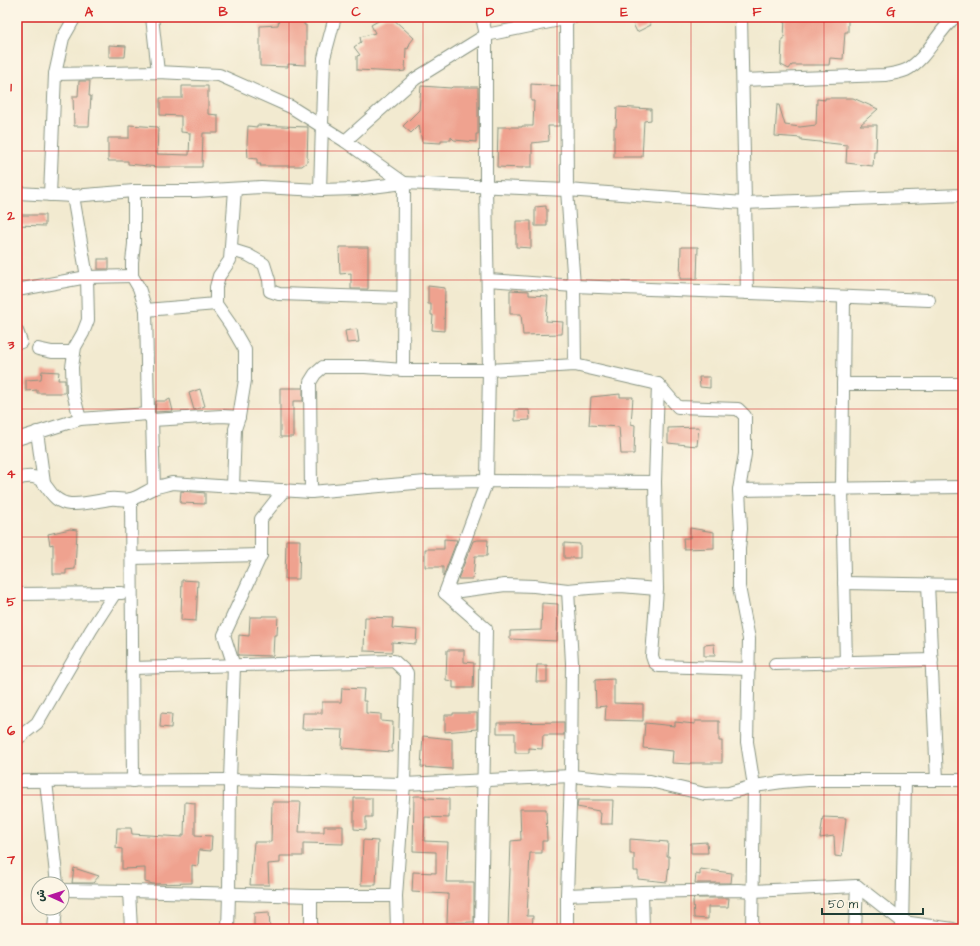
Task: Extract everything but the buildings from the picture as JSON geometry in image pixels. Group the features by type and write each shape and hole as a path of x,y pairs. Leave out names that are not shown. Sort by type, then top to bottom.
{"street":[{"path":"50,195 55,74 63,38 75,17"},
{"path":"152,17 158,72"},
{"path":"320,190 324,58 335,17"},
{"path":"445,593 486,481 489,370 486,186 486,36 482,17"},
{"path":"741,17 747,293"},
{"path":"743,80 885,75 906,70 918,61 945,27 955,17"},
{"path":"345,141 415,79 486,36 570,18 567,190 574,286 575,365"},
{"path":"55,74 158,72 219,76 292,107 323,126 404,183"},
{"path":"403,370 404,183"},
{"path":"17,193 73,196 134,191 194,191 261,187 320,190 356,189 404,183 567,190 744,203 963,194"},
{"path":"233,487 235,429 239,417 245,380 244,350 230,324 216,304 216,287 219,276 230,260 232,250 235,189"},
{"path":"134,191 134,244 132,276 139,288 146,310 154,488"},
{"path":"73,196 87,277 88,320 86,327 75,346 72,367 73,393 80,419"},
{"path":"232,250 248,255 264,264 269,280 270,290 279,294 403,298"},
{"path":"17,290 87,277 132,276"},
{"path":"488,280 574,286 929,300"},
{"path":"844,297 842,488 846,663"},
{"path":"146,310 216,304"},
{"path":"38,349 52,352 74,352"},
{"path":"311,492 310,382 315,374 323,367 365,367 403,370 489,370 575,365 658,384 678,407 738,409 745,416 745,454 739,490 741,529 739,549 739,587 749,639 747,742 754,786 752,929"},
{"path":"658,384 655,482 657,589 652,656 654,662 659,666 749,669"},
{"path":"843,384 963,384"},
{"path":"17,439 80,419 221,416 239,417"},
{"path":"37,432 44,483"},
{"path":"17,479 28,476 36,477 44,483 57,501 70,504 97,502 111,499 131,499 154,488 172,483 311,492 426,482 655,482"},
{"path":"739,490 963,487"},
{"path":"228,929 230,780 234,666 224,635 261,555 261,519 284,490"},
{"path":"131,499 133,781"},
{"path":"132,558 261,555"},
{"path":"844,584 963,585"},
{"path":"928,584 937,780"},
{"path":"445,593 505,585 534,586 568,590 621,586 657,589"},
{"path":"567,929 572,663 568,590"},
{"path":"17,739 37,723 91,630 115,593"},
{"path":"17,594 132,593"},
{"path":"445,593 486,629 482,929"},
{"path":"132,668 394,660 407,673 404,784 396,896 397,929"},
{"path":"775,664 932,660"},
{"path":"17,781 230,780 404,784 571,776 614,780 650,781 705,794 729,793 754,786 808,780 963,780"},
{"path":"902,926 905,780"},
{"path":"46,781 56,876"},
{"path":"567,895 642,892 752,891 857,886 902,926 953,929"},
{"path":"855,929 857,886"},
{"path":"70,890 311,896 396,896"},
{"path":"129,891 131,929"},
{"path":"642,892 643,929"},
{"path":"311,896 311,929"},
{"path":"54,929 55,916"}]}
